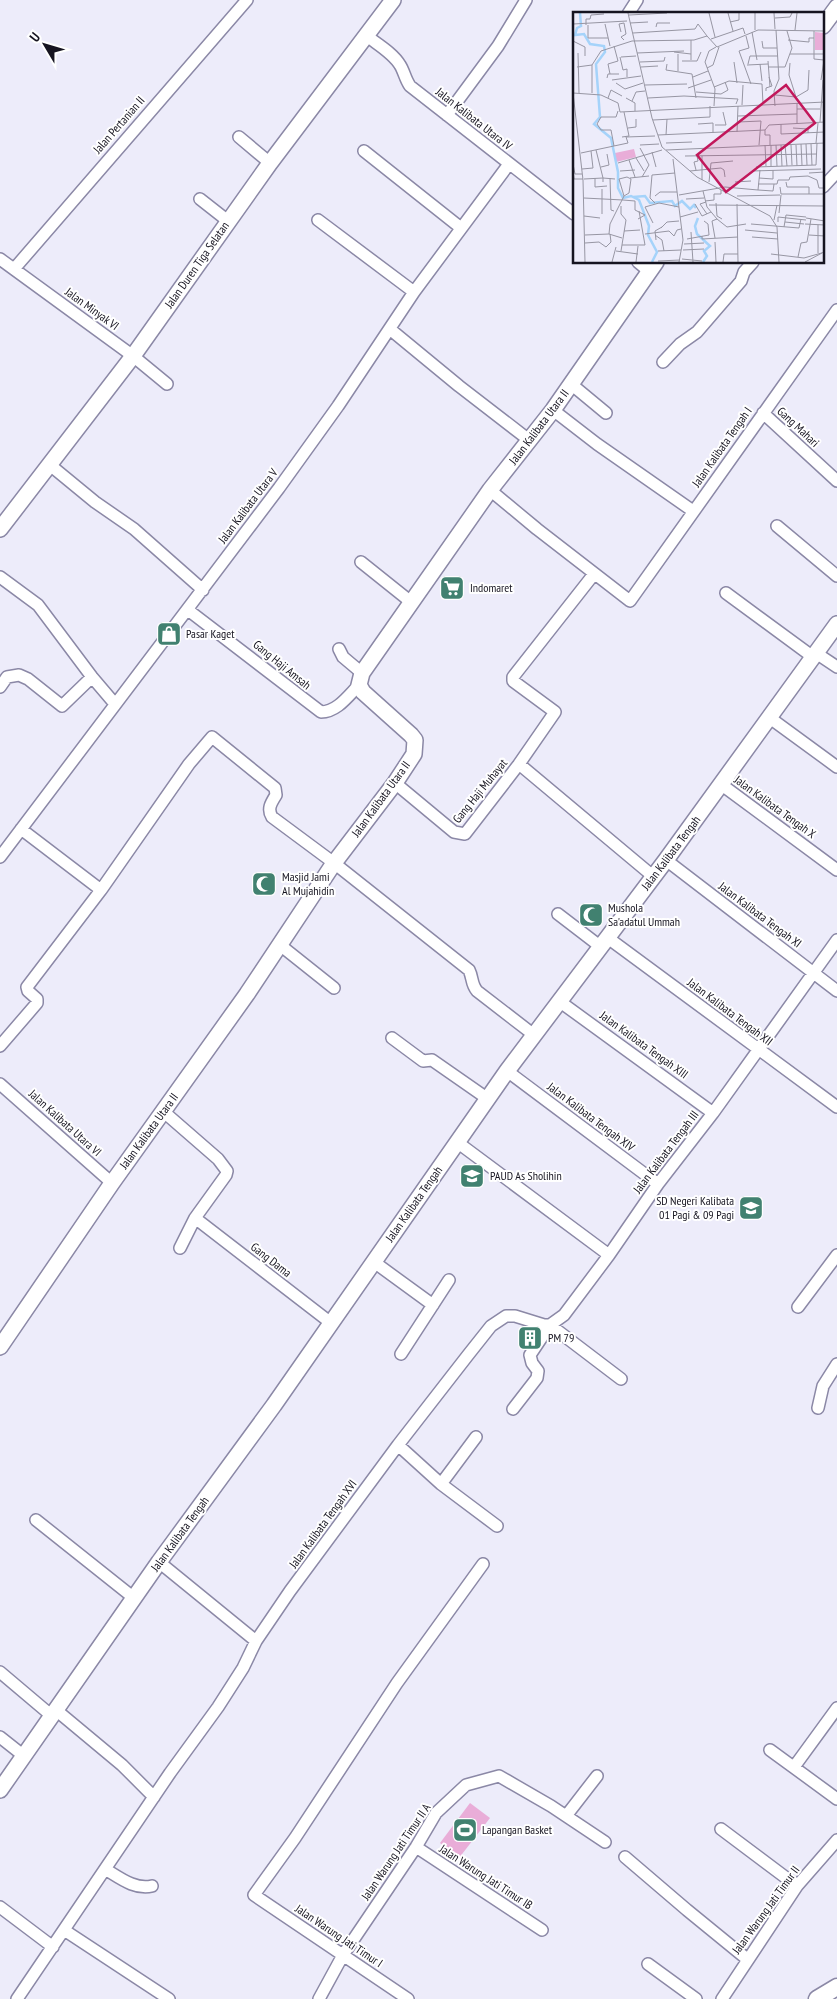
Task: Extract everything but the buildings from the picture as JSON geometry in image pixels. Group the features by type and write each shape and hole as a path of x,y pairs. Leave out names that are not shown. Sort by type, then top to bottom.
{"main road":[{"path":"817,1999 837,1987"}],"street":[{"name":"Jalan Pertanian II","path":"14,269 246,0"},
{"name":"Jalan Duren Tiga Selatan","path":"2,521 50,465 134,356 270,163 393,0"},
{"path":"446,115 498,46 526,0"},
{"path":"629,12 637,0"},
{"path":"824,25 837,7"},
{"name":"Jalan Kalibata Utara IV","path":"367,36 396,60 401,66 405,79 410,86 573,213"},
{"path":"239,137 270,163"},
{"path":"364,151 460,228"},
{"name":"Jalan Kalibata Utara V","path":"0,857 188,610 284,480 390,330 414,292 508,164"},
{"path":"824,186 837,172"},
{"path":"200,198 228,221"},
{"path":"318,220 414,292"},
{"name":"Jalan Minyak VI","path":"0,259 134,356 167,384"},
{"path":"663,362 680,344 697,332 741,281 744,272 751,264"},
{"name":"Jalan Kalibata Utara II","path":"0,1347 112,1183 280,946 334,863 395,783 414,754 415,740 411,734 363,692 360,679 411,602 490,490 571,384 648,266"},
{"name":"Jalan Kalibata Tengah I","path":"594,574 630,601 837,310"},
{"path":"390,330 529,440"},
{"path":"571,384 606,413"},
{"path":"552,410 597,444 694,511"},
{"name":"Gang Mahari","path":"763,413 837,481"},
{"path":"50,465 95,502 134,529 203,590"},
{"path":"490,490 594,574 513,676 513,681 555,712 519,764"},
{"path":"777,526 837,576"},
{"path":"361,562 411,602"},
{"path":"0,577 38,604 92,677 116,704"},
{"path":"726,593 815,655 837,667"},
{"name":"Gang Haji Amsah","path":"188,610 321,712 327,712 335,708 360,679"},
{"name":"Jalan Kalibata Tengah","path":"1,1785 24,1756 159,1562 274,1406 507,1071 722,785 837,624"},
{"path":"339,649 360,679"},
{"path":"0,687 4,674 19,675 28,679 62,706 92,677"},
{"path":"770,718 837,766"},
{"path":"0,1046 37,1003 37,999 27,987 101,890 189,764 212,737 275,788 276,795 269,806 269,813 272,817 334,863 469,970 472,976 471,982 477,991 534,1036"},
{"name":"Gang Haji Muhayat","path":"395,783 454,832 465,834 519,764 654,877"},
{"name":"Jalan Kalibata Tengah X","path":"722,785 837,870"},
{"path":"21,829 101,890"},
{"name":"Jalan Kalibata Tengah XI","path":"666,860 837,991"},
{"name":"Jalan Kalibata Tengah XII","path":"558,914 604,942 837,1107"},
{"name":"Jalan Kalibata Tengah III","path":"513,1410 538,1378 538,1371 532,1363 530,1355 550,1325 564,1315 609,1255 658,1184 713,1112 837,940"},
{"path":"280,946 334,988"},
{"name":"Jalan Kalibata Tengah XIII","path":"559,1001 713,1112"},
{"path":"392,1038 423,1062 432,1060 488,1099"},
{"name":"Jalan Kalibata Tengah XIV","path":"507,1071 658,1184"},
{"name":"Jalan Kalibata Utara VI","path":"0,1084 112,1183"},
{"path":"164,1112 218,1159 227,1170 226,1175 195,1218 180,1248"},
{"path":"457,1142 609,1255"},
{"name":"Gang Dama","path":"195,1218 331,1324"},
{"path":"798,1307 837,1255"},
{"path":"374,1262 432,1305"},
{"path":"401,1354 450,1280"},
{"name":"Jalan Kalibata Tengah XVI","path":"17,1999 154,1797 218,1707 243,1668 256,1641 290,1591 398,1445 491,1326 506,1316 515,1316 550,1325"},
{"path":"550,1325 621,1379"},
{"path":"818,1408 823,1386 837,1364"},
{"path":"441,1484 476,1437"},
{"path":"398,1445 441,1484 496,1526"},
{"path":"36,1520 134,1598"},
{"path":"159,1562 256,1641"},
{"name":"Jalan Warung Jati Timur I","path":"408,1999 254,1895 295,1838 392,1690 483,1564"},
{"path":"0,1672 122,1765 154,1797"},
{"path":"794,1767 837,1708"},
{"path":"0,1737 24,1756"},
{"path":"770,1750 837,1798"},
{"name":"Jalan Warung Jati Timur II A","path":"319,1999 343,1955 416,1847 436,1813 466,1786 500,1776 605,1842"},
{"path":"566,1816 597,1776"},
{"path":"721,1829 797,1886"},
{"name":"Jalan Warung Jati Timur II","path":"722,1999 797,1886 837,1840"},
{"name":"Jalan Warung Jati Timur IB","path":"416,1847 542,1930"},
{"path":"625,1857 747,1959"},
{"path":"105,1869 135,1886 141,1888 152,1886"},
{"path":"0,1906 52,1947"},
{"path":"64,1930 169,1999"},
{"path":"648,1964 696,1999"}],"shaded area":[{"name":"Lapangan Basket","path":"470,1803 490,1818 459,1858 440,1843"}],"place":[{"name":"Indomaret","path":"452,588"},
{"name":"Pasar Kaget","path":"169,634"},
{"name":"Masjid Jami Al Mujahidin","path":"264,884"},
{"name":"Mushola Sa'adatul Ummah","path":"591,915"},
{"name":"PAUD As Sholihin","path":"472,1176"},
{"name":"SD Negeri Kalibata 01 Pagi & 09 Pagi","path":"751,1208"},
{"name":"PM 79","path":"530,1338"},
{"name":"Lapangan Basket","path":"465,1830"}]}
